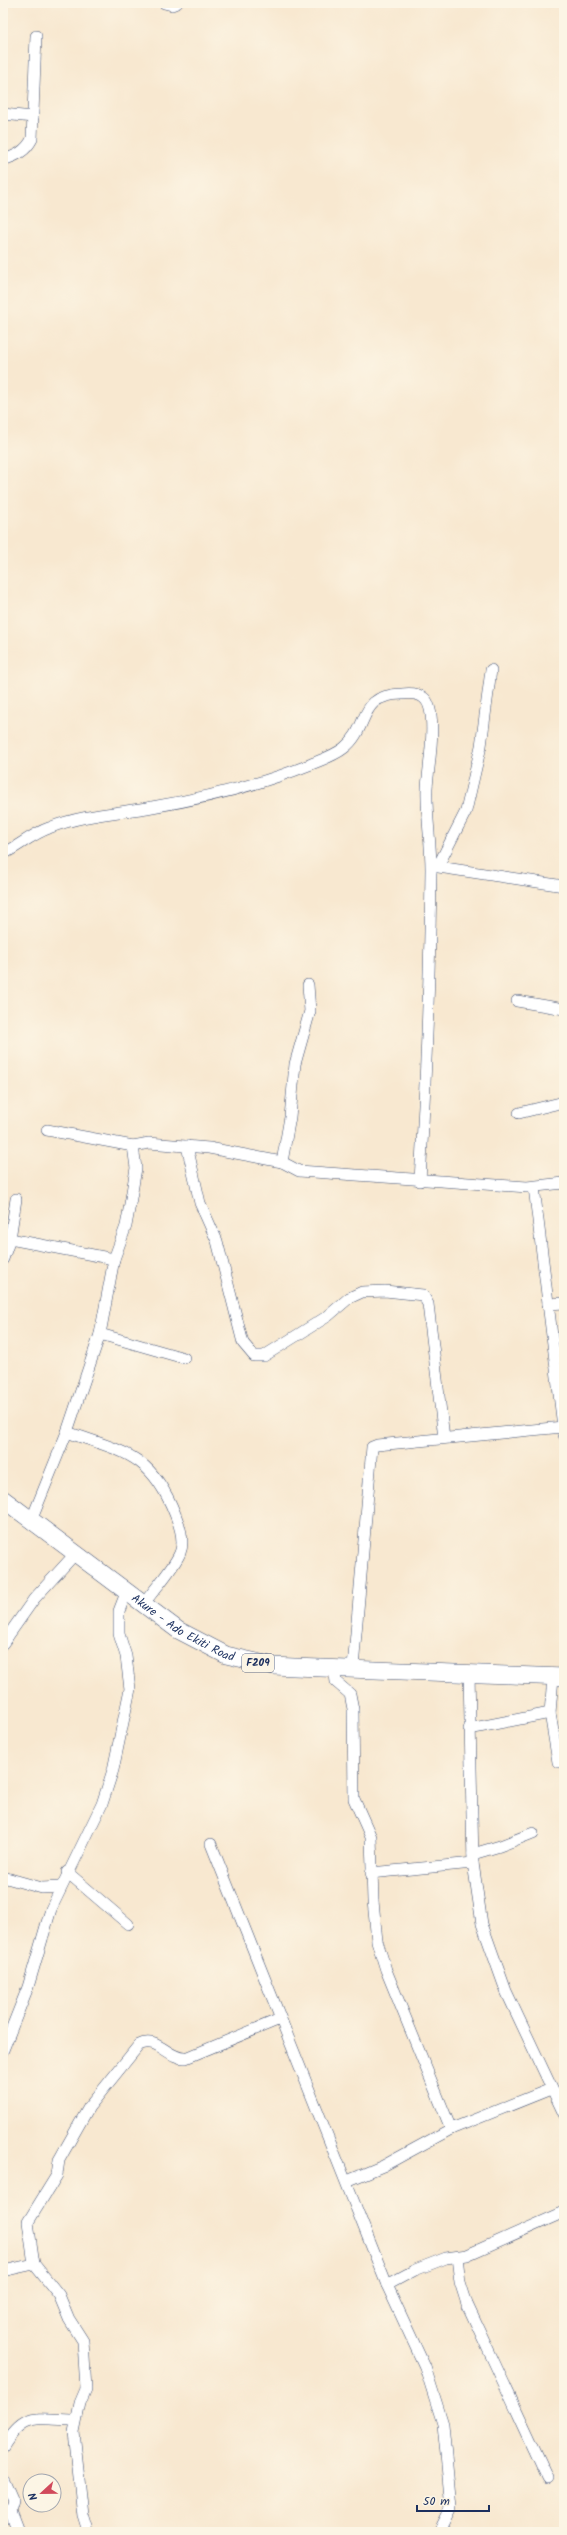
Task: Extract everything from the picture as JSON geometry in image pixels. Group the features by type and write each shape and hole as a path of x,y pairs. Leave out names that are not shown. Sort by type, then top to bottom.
{"main road":[{"name":"Akure - Ado Ekiti Road","path":"3,1499 126,1593 178,1630 226,1655 274,1666 334,1667 558,1677"}],"street":[{"path":"164,3 172,5 177,3"},
{"path":"3,160 27,148 32,139 36,36"},
{"path":"3,114 33,117"},
{"path":"434,866 466,811 481,746 490,670"},
{"path":"3,854 25,839 68,821 195,800 238,789 307,766 344,748 355,737 367,709 379,698 413,693 423,696 428,702 431,716 427,790 434,866 427,1051 420,1181"},
{"path":"434,866 564,886"},
{"path":"282,1162 290,1118 295,1064 310,1011 308,985"},
{"path":"517,1001 564,1009"},
{"path":"518,1113 564,1102"},
{"path":"47,1130 133,1146 149,1143 187,1146 282,1162 299,1171 420,1181 534,1188 564,1183"},
{"path":"31,1521 66,1432 100,1334 114,1259 126,1226 130,1204 136,1168 133,1146"},
{"path":"187,1146 200,1203 217,1241 243,1343 248,1351 254,1356 264,1356 328,1316 349,1298 362,1292 385,1291 423,1295 428,1304 444,1438"},
{"path":"354,1668 372,1447 377,1445 444,1438 563,1431 534,1188"},
{"path":"3,1259 10,1239 16,1199"},
{"path":"10,1239 114,1259"},
{"path":"548,1304 564,1303"},
{"path":"100,1334 184,1358"},
{"path":"66,1432 124,1452 145,1466 160,1481 169,1499 182,1538 180,1552 143,1605"},
{"path":"3,1643 34,1599 75,1554"},
{"path":"3,2050 28,1987 60,1887 102,1804 113,1770 130,1689 126,1656 119,1634 119,1611 126,1593"},
{"path":"334,1667 336,1682 347,1690 352,1698 354,1799 371,1836 371,1873 377,1941 386,1970 451,2129"},
{"path":"469,1673 469,1729 473,1858 482,1924 490,1950 551,2089 564,2114"},
{"path":"558,1677 550,1713 558,1762"},
{"path":"469,1729 550,1713"},
{"path":"371,1873 473,1858 533,1833"},
{"path":"211,1844 280,2019 347,2181 387,2285 425,2366 443,2424 451,2508 439,2532"},
{"path":"68,1872 128,1924"},
{"path":"3,1877 42,1888 60,1887"},
{"path":"88,2531 83,2515 74,2432 75,2420 86,2389 83,2341 69,2320 59,2295 34,2264 28,2222 57,2176 59,2160 89,2107 139,2045 146,2042 153,2043 178,2057 186,2058 280,2019"},
{"path":"347,2181 389,2163 451,2129 551,2089"},
{"path":"387,2285 415,2270 467,2255 563,2215"},
{"path":"457,2257 460,2282 467,2304 548,2478"},
{"path":"3,2271 34,2264"},
{"path":"3,2447 15,2428 24,2421 75,2420"},
{"path":"3,2478 13,2501 10,2511 18,2532"}]}
